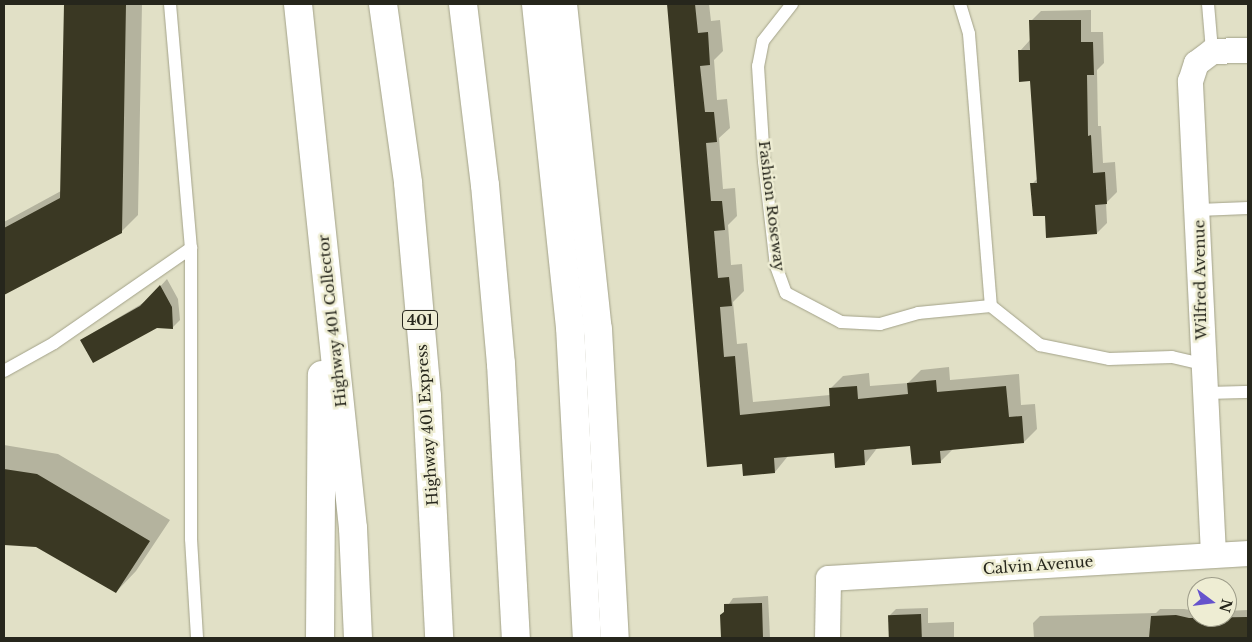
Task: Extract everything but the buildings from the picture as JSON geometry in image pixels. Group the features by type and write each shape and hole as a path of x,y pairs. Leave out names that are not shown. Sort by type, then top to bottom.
{"highway":[{"name":"Highway 401 Collector","path":"298,4 353,528 358,638"},
{"name":"Highway 401 Express","path":"383,4 408,183 427,397 438,638"},
{"path":"463,4 485,185 501,364 516,638"},
{"path":"536,4 570,327 587,638"},
{"path":"563,4 597,320 616,638"},
{"path":"320,638 322,221"}],"street":[{"path":"1212,51 1248,50"},
{"name":"Wilfred Avenue","path":"1212,51 1196,63 1190,81 1198,210 1203,394 1213,554"},
{"name":"Calvin Avenue","path":"827,638 828,578 1248,553"}],"lane":[{"path":"170,4 191,248 191,539 197,638"},
{"name":"Fashion Roseway","path":"792,4 763,41 758,66 764,161 776,266 786,293 841,322 880,324 918,313 991,306"},
{"path":"960,4 969,34 991,306 1040,345 1109,359 1172,357 1202,364"},
{"path":"1208,4 1212,51"},
{"path":"1198,210 1248,208"},
{"path":"4,371 54,343 191,248"},
{"path":"1203,394 1248,392"}]}
